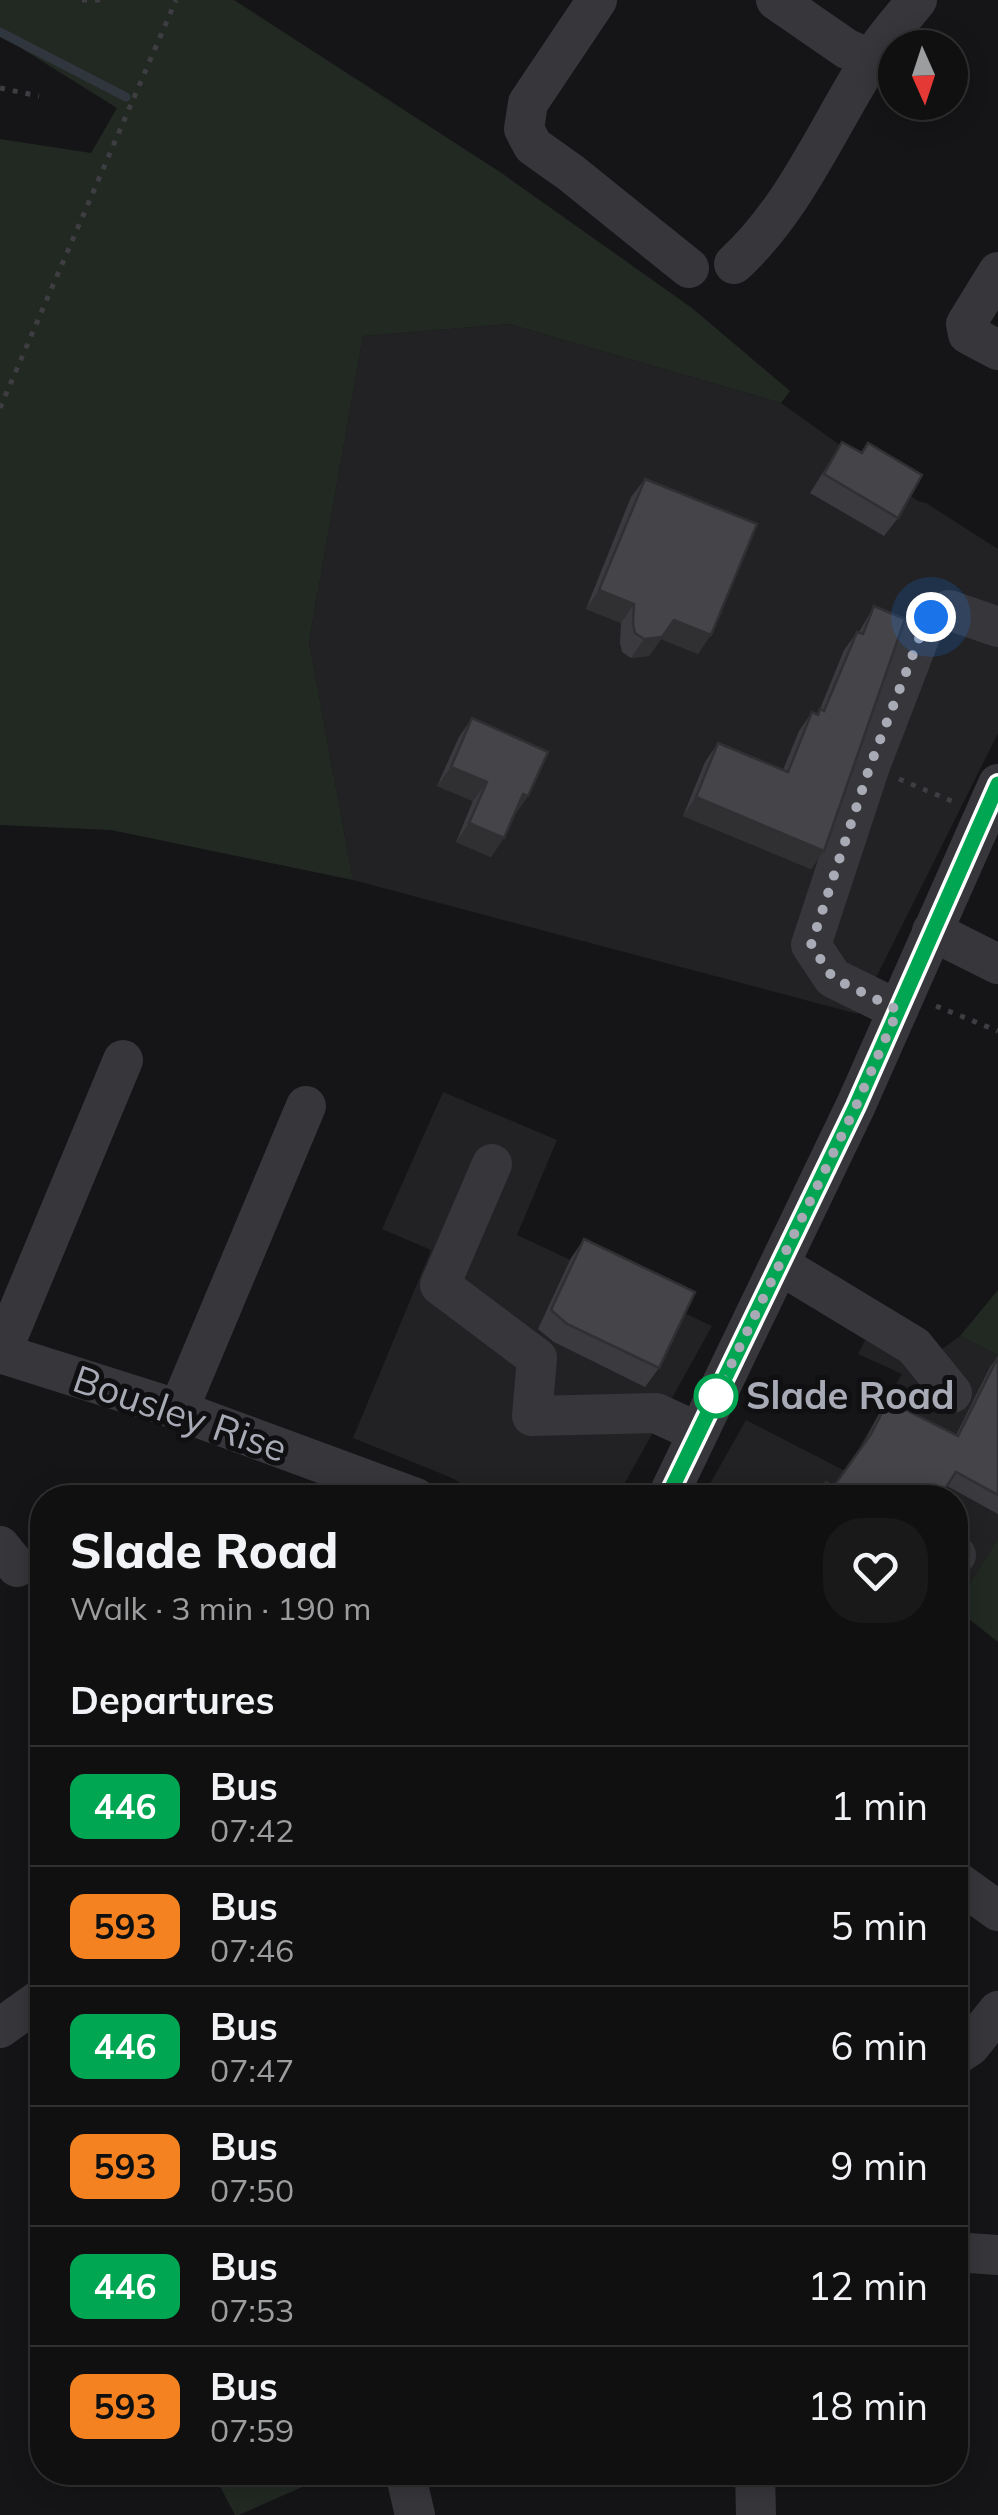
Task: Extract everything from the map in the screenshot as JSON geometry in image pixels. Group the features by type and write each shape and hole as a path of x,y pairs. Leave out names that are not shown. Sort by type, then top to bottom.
{"street":[{"path":"597,0 528,103 524,129 533,146 572,172 689,268"},
{"path":"776,0 848,49 871,59"},
{"path":"734,264 764,233 835,124 871,59 917,0"},
{"path":"998,272 966,324 968,334 998,350"},
{"path":"901,1002 833,978 811,945 870,766 931,617 949,610 998,626"},
{"path":"673,1485 780,1265 991,800"},
{"path":"932,931 998,964"},
{"path":"1,1353 123,1060"},
{"path":"178,1411 306,1106"},
{"path":"492,1164 440,1285 536,1358 532,1416 656,1413 698,1432"},
{"path":"780,1265 914,1346 952,1393"},
{"name":"Bousley Rise","path":"1,1353 178,1411 380,1485"},
{"path":"968,1889 998,1911"},
{"path":"0,2028 30,2007"},
{"path":"968,2047 998,2011"},
{"path":"968,2253 998,2255"},
{"path":"408,2485 415,2515"},
{"path":"755,2485 756,2515"}],"path":[{"path":"82,0 101,0"},
{"path":"0,408 176,0"},
{"path":"0,88 38,96"},
{"path":"870,766 991,800"},
{"path":"901,1002 998,1030"}],"shaded area":[{"path":"0,0 234,0 500,172 692,308 790,391 781,403 509,324 363,336 309,642 353,880 111,830 0,825 0,139 91,153 117,108 0,35"},
{"path":"509,324 781,403 918,501 998,549 998,733 858,1014 353,880 309,642 363,336"},
{"path":"443,1092 557,1140 517,1235 712,1326 624,1485 464,1485 353,1438 431,1250 382,1229"},
{"path":"998,1290 998,1355 960,1336"},
{"path":"868,1335 942,1349 960,1336 998,1355 998,1538 968,1587 968,1485 709,1485 746,1420 855,1476 870,1451 860,1446 902,1374 858,1354"},
{"path":"998,1538 998,1642 968,1618 968,1587"},
{"path":"219,2485 307,2485 239,2515 235,2515"}],"building":[{"path":"842,442 862,453 868,443 922,475 898,518 824,474"},
{"path":"645,479 757,524 711,635 674,620 662,637 644,639 635,633 634,604 599,590"},
{"path":"874,606 905,619 824,851 696,797 718,743 788,772 812,712 818,715 820,709 824,711 857,632 863,634"},
{"path":"472,718 548,752 528,796 523,794 504,838 469,823 487,782 451,767"},
{"path":"584,1239 695,1292 659,1368 567,1324 551,1310"},
{"path":"998,1357 998,1495 956,1472 948,1485 835,1485 871,1434 888,1401 958,1436"}],"waterway":[{"path":"0,32 126,97"}],"bus line":[{"name":"446","path":"673,1485 856,1106 998,784"}],"place":[{"name":"Slade Road","path":"716,1396"}],"route":[{"path":"716,1396 898,1010 833,978 811,945 870,766 931,617"}]}
